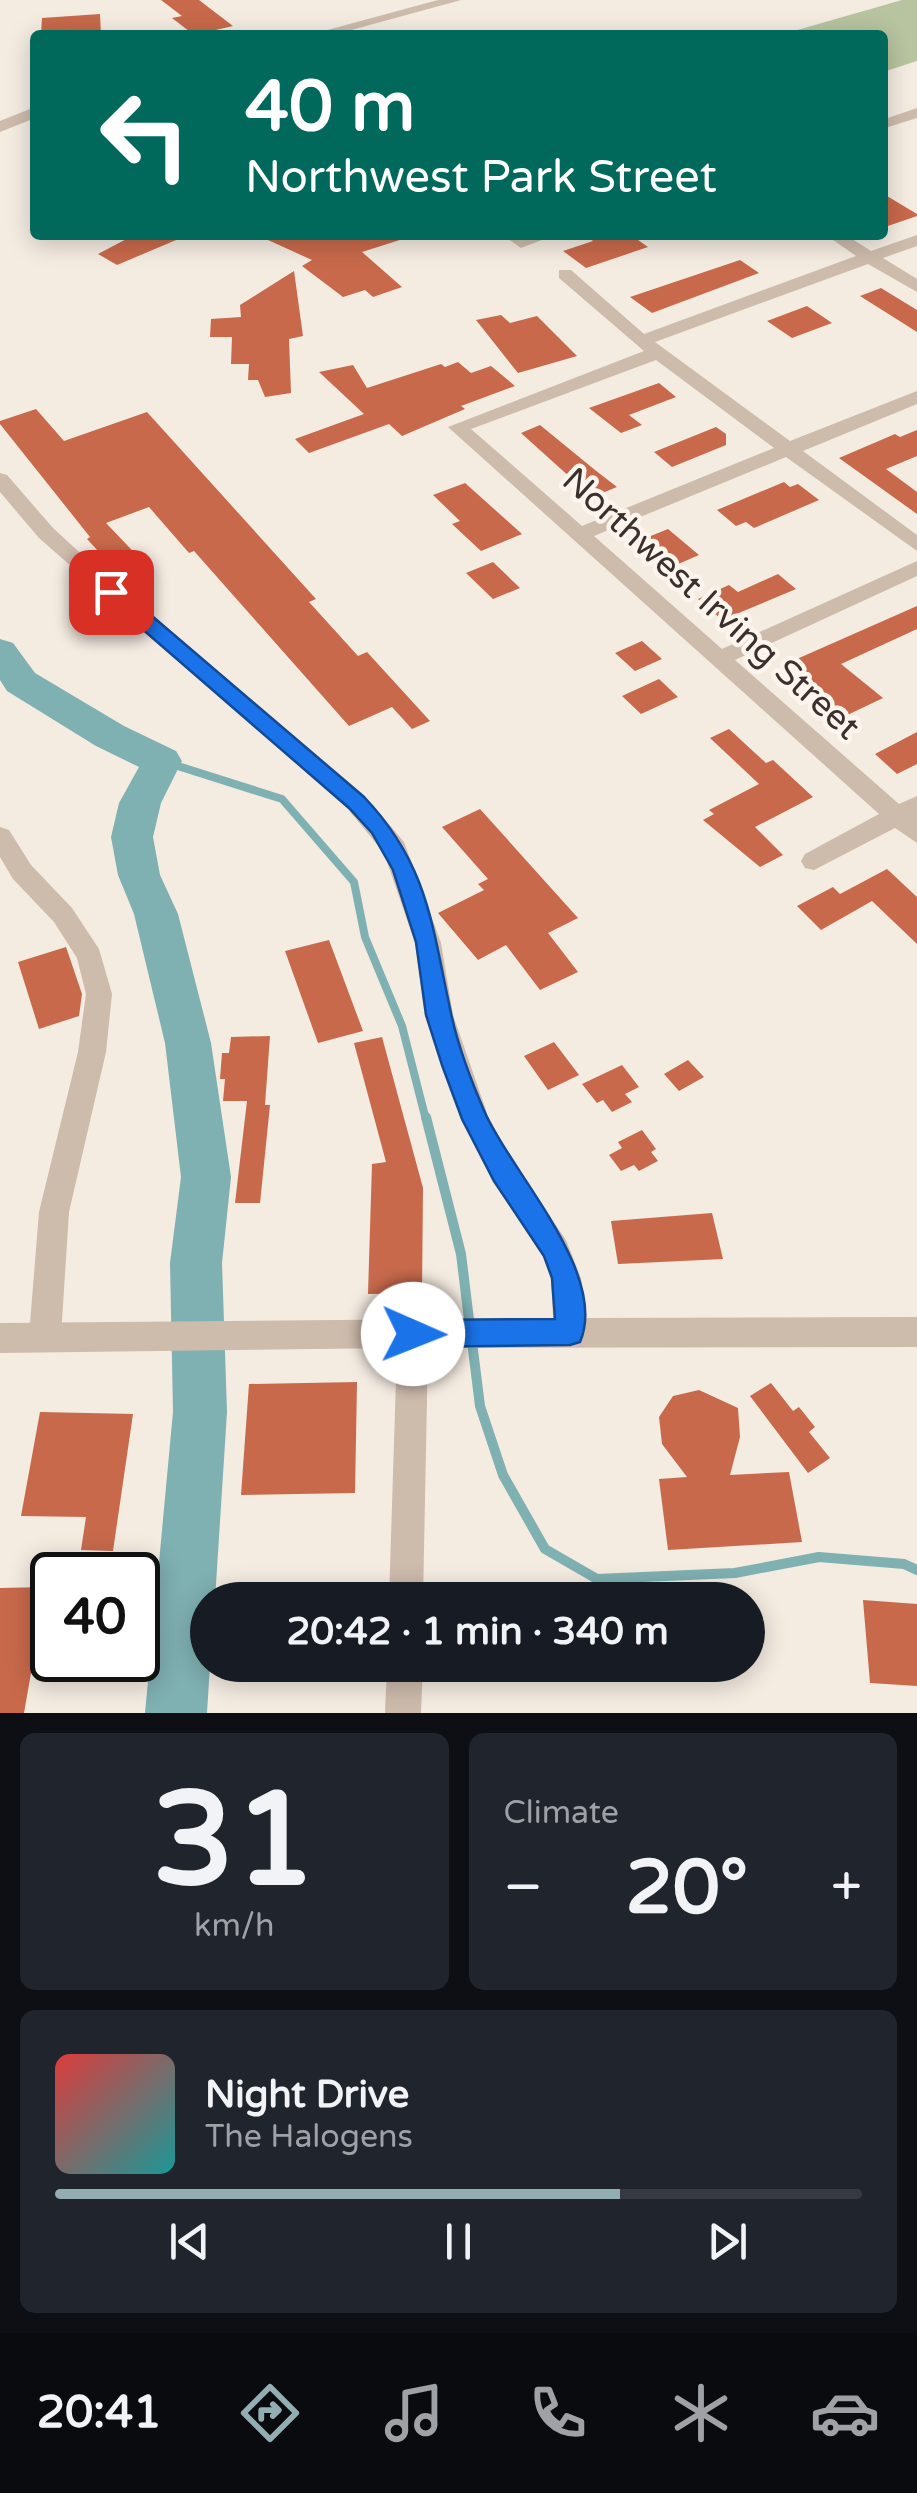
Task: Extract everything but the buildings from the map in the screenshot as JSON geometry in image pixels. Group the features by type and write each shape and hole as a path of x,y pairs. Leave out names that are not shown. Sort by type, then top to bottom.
{"street":[{"path":"336,30 454,0"},
{"path":"888,122 917,113"},
{"path":"0,127 30,114"},
{"path":"842,240 917,287"},
{"path":"651,346 917,240"},
{"path":"565,274 651,346 917,545"},
{"name":"Northwest Irving Street","path":"651,346 458,427 721,658 907,810 917,834"},
{"path":"580,534 917,397"},
{"path":"0,479 46,533 84,568 356,802 395,850 428,942 439,1015 454,1065 475,1119 504,1173 555,1250 566,1278 570,1332"},
{"path":"721,658 917,568"},
{"path":"814,861 907,810"},
{"path":"0,836 22,872 62,915 90,956 100,994 92,1052 54,1212 45,1336"},
{"path":"0,1338 140,1334 917,1332"},
{"path":"407,1582 427,1334"},
{"path":"404,1682 404,1713"}],"green space":[{"path":"902,0 917,0 917,61 888,70 888,30 797,30"}],"waterway":[{"path":"0,652 21,682 110,736 162,761 140,803 132,837 139,875 156,914 188,1043 206,1177 196,1263 200,1412 176,1713"},
{"path":"162,761 282,799 354,882 365,937 402,1026 426,1120"},
{"path":"426,1117 461,1254 470,1328"},
{"path":"472,1342 480,1406 503,1475 545,1549 597,1579 735,1573 819,1557 904,1564 917,1570"}],"route":[{"path":"111,592 356,802 380,827 405,870 428,942 439,1015 454,1065 475,1119 504,1173 555,1250 566,1278 570,1332 413,1334"}]}
